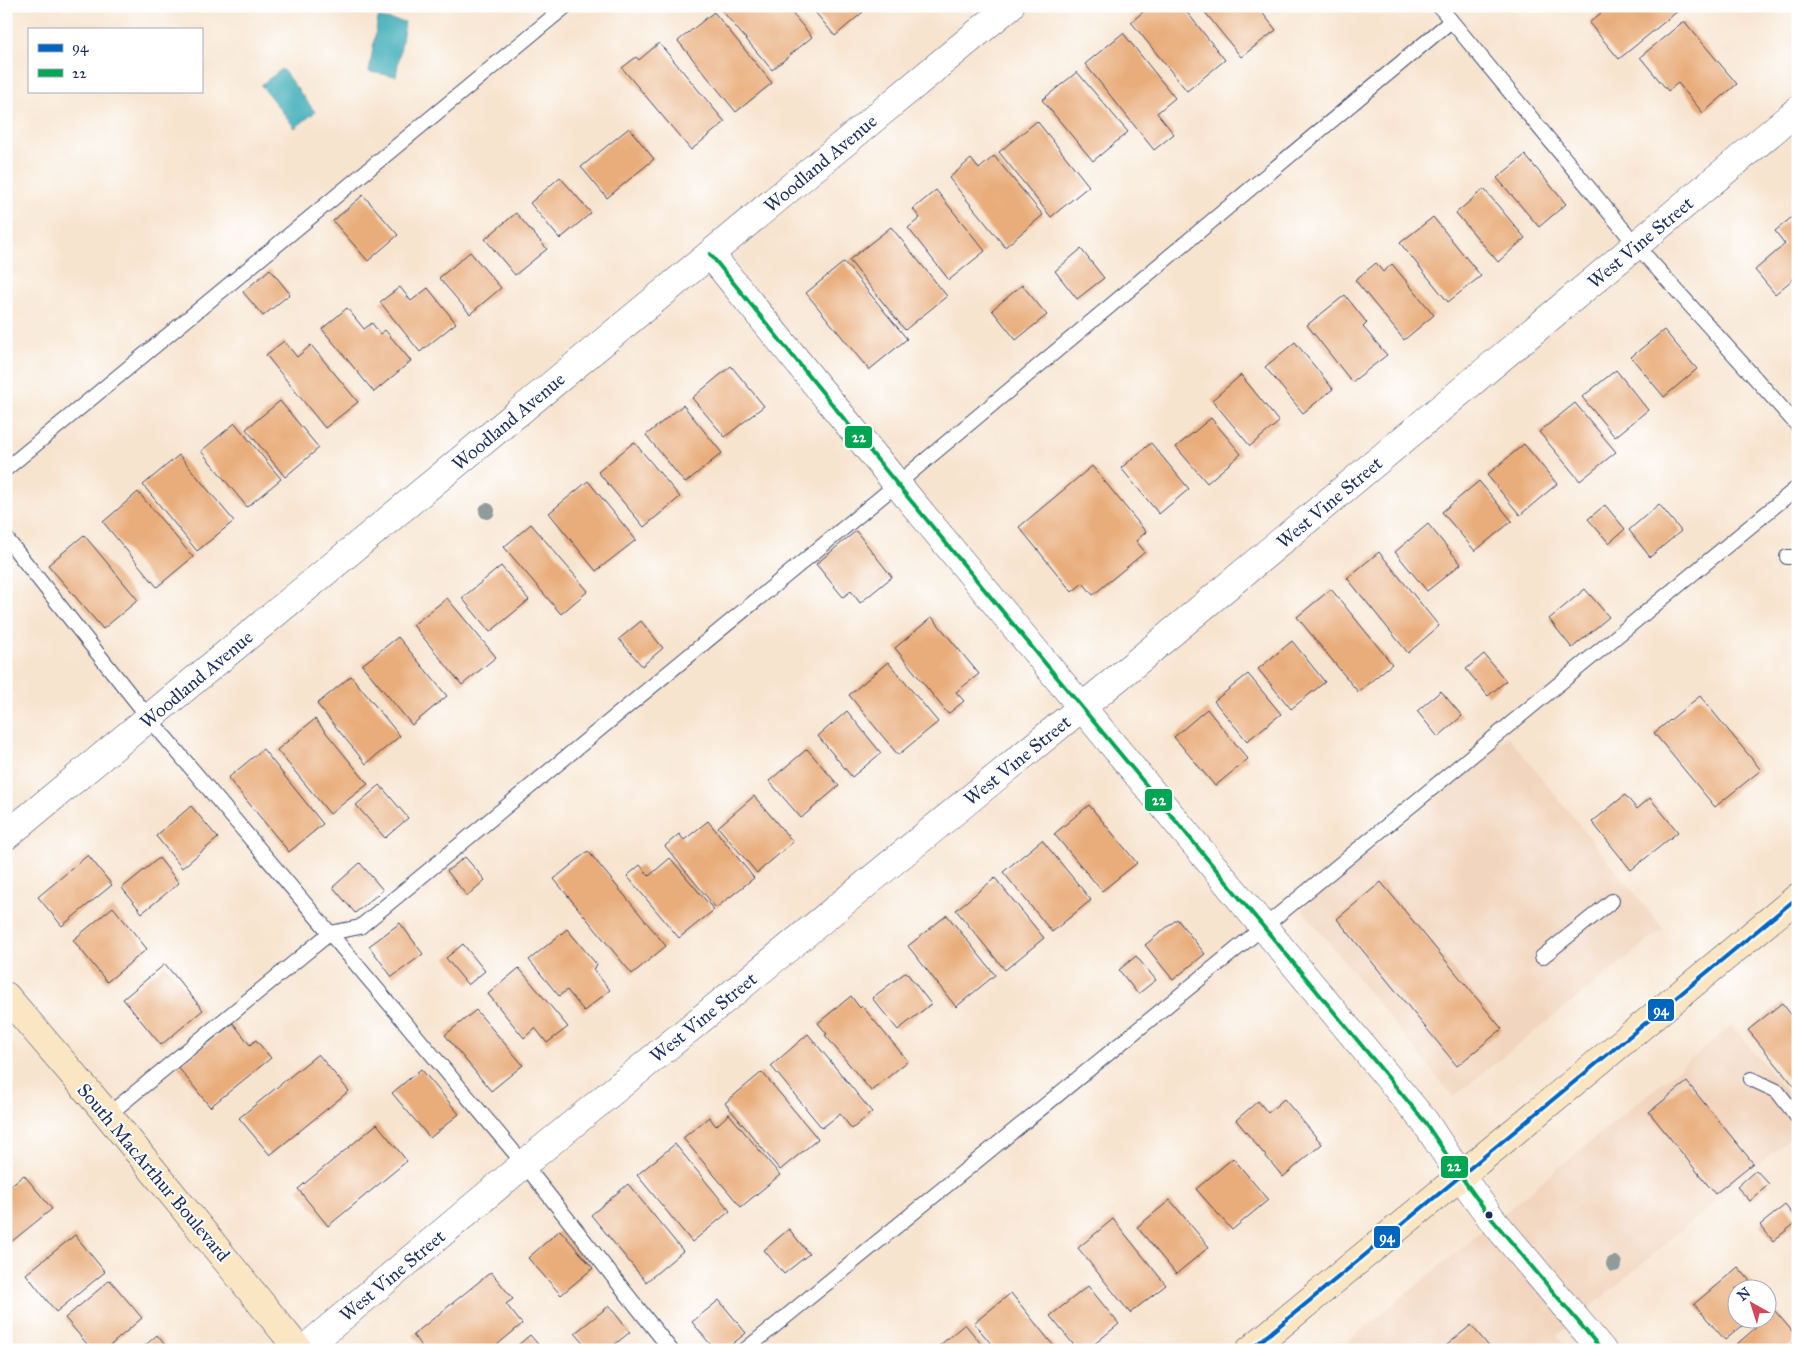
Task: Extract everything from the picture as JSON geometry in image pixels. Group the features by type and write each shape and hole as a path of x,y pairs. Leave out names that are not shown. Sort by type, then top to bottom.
{"main road":[{"path":"1250,1350 1798,897"},
{"name":"South MacArthur Boulevard","path":"6,996 108,1115 301,1350"}],"street":[{"name":"Woodland Avenue","path":"6,836 1010,6"},
{"name":"West Vine Street","path":"301,1350 524,1164 1038,742 1082,708 1798,110"},
{"path":"710,254 897,484 1431,1129 1460,1175 1497,1226 1602,1350"}],"lane":[{"path":"6,469 566,6"},
{"path":"1439,6 1636,245 1798,426"},
{"path":"108,1115 330,933 360,927 897,484 1451,21"},
{"path":"745,1350 1798,487"},
{"path":"6,538 149,718 524,1164 671,1350"},
{"path":"1542,957 1612,901"},
{"path":"1751,1079 1777,1091 1798,1118"}],"shaded area":[{"path":"1508,736 1663,929 1453,1097 1302,909"},
{"path":"1732,1025 1798,1106 1798,1131 1557,1336 1569,1350 1338,1350"}],"water":[{"path":"378,18 405,22 396,76 369,72"},
{"path":"282,69 315,112 295,128 261,85"}],"building":[{"path":"720,6 786,6 812,37 772,70"},
{"path":"810,6 870,6 835,36"},
{"path":"1150,6 1182,6 1225,60 1187,91 1131,22"},
{"path":"1200,6 1257,6 1276,30 1241,57"},
{"path":"1609,6 1684,6 1619,59 1589,23"},
{"path":"714,12 772,83 736,112 678,41"},
{"path":"1684,21 1737,84 1703,113 1678,83 1668,91 1640,57"},
{"path":"1123,33 1175,98 1157,113 1174,134 1154,150 1085,64"},
{"path":"659,43 725,122 691,150 622,68 636,57 639,60"},
{"path":"1077,72 1128,132 1093,161 1042,100"},
{"path":"1037,121 1089,186 1051,217 999,152"},
{"path":"629,128 654,159 607,198 581,167"},
{"path":"1525,155 1566,204 1539,227 1497,178"},
{"path":"994,156 1043,215 1005,247 949,178 971,159 979,169"},
{"path":"560,177 591,213 560,239 530,203"},
{"path":"1484,189 1525,238 1498,262 1456,213"},
{"path":"936,190 985,251 949,280 908,228 920,218 913,209"},
{"path":"363,195 398,235 368,261 333,221"},
{"path":"1798,212 1798,275 1775,294 1755,270 1785,244 1775,231"},
{"path":"516,213 547,249 515,275 485,239"},
{"path":"1433,217 1481,276 1448,302 1400,243"},
{"path":"891,227 947,296 905,330 849,260"},
{"path":"1081,249 1104,278 1077,299 1055,271"},
{"path":"470,252 501,288 470,314 439,278"},
{"path":"844,262 907,339 869,370 806,293"},
{"path":"1376,263 1383,272 1392,264 1434,315 1404,340 1355,280"},
{"path":"270,269 290,294 263,316 243,292"},
{"path":"1022,285 1047,315 1016,340 992,310"},
{"path":"400,287 411,301 428,288 456,323 420,352 380,302"},
{"path":"1345,295 1367,323 1363,327 1387,355 1352,382 1307,325"},
{"path":"347,308 364,329 372,323 380,334 385,330 411,361 374,392 322,329"},
{"path":"1664,330 1697,369 1664,397 1631,357"},
{"path":"284,341 297,357 311,345 358,402 325,428 266,355"},
{"path":"1295,342 1333,389 1303,413 1265,367"},
{"path":"731,366 764,406 725,437 692,398"},
{"path":"1616,370 1648,410 1615,437 1582,397"},
{"path":"1241,375 1279,422 1250,446 1212,400"},
{"path":"280,401 319,448 285,477 246,429"},
{"path":"1575,403 1616,452 1580,481 1539,432"},
{"path":"683,405 722,453 685,483 646,435"},
{"path":"1211,418 1241,454 1207,483 1176,447"},
{"path":"235,423 281,479 247,507 201,451"},
{"path":"634,442 680,497 644,527 598,472"},
{"path":"1151,443 1189,489 1159,514 1121,468"},
{"path":"1524,444 1557,484 1520,515 1487,475"},
{"path":"179,455 234,521 197,551 143,485"},
{"path":"1092,466 1146,532 1136,541 1145,552 1093,595 1083,583 1072,592 1019,527"},
{"path":"588,481 636,540 596,571 549,513"},
{"path":"1479,481 1512,521 1475,551 1442,512"},
{"path":"138,492 193,557 157,587 103,522"},
{"path":"1659,504 1681,531 1650,557 1629,530"},
{"path":"1605,505 1625,529 1609,543 1588,519"},
{"path":"531,524 588,591 561,614 504,547"},
{"path":"1428,524 1461,564 1427,591 1395,552"},
{"path":"856,531 892,577 860,603 851,591 843,597 816,564"},
{"path":"84,535 138,600 103,629 48,565"},
{"path":"1379,552 1439,626 1408,653 1347,578"},
{"path":"501,566 529,600 490,632 462,598"},
{"path":"1331,589 1392,664 1358,692 1297,617"},
{"path":"1585,589 1609,617 1572,648 1549,619"},
{"path":"447,598 496,657 462,685 413,625"},
{"path":"932,617 979,674 956,692 964,701 948,714 895,648"},
{"path":"641,621 663,648 642,666 619,639"},
{"path":"398,637 447,696 412,725 362,665"},
{"path":"1292,641 1325,682 1291,709 1258,669"},
{"path":"1484,654 1506,681 1488,696 1466,669"},
{"path":"888,662 938,722 898,755 849,695"},
{"path":"1248,674 1281,714 1247,741 1214,701"},
{"path":"351,676 400,736 366,764 317,704"},
{"path":"1441,691 1462,716 1438,737 1417,711"},
{"path":"1700,696 1761,770 1715,807 1654,733"},
{"path":"1207,709 1248,759 1215,786 1174,737"},
{"path":"847,711 881,753 852,777 818,736"},
{"path":"315,719 368,784 330,814 277,750"},
{"path":"263,749 323,824 289,852 228,778"},
{"path":"807,749 839,786 801,818 769,781"},
{"path":"380,785 408,818 385,838 356,805"},
{"path":"1625,795 1637,809 1650,798 1678,832 1631,870 1592,822"},
{"path":"754,796 793,842 757,873 718,827"},
{"path":"1089,805 1137,863 1102,891 1054,834"},
{"path":"191,806 218,838 182,868 156,836"},
{"path":"708,821 754,878 716,908 665,846 679,834 684,840"},
{"path":"1042,840 1091,900 1052,932 1003,872"},
{"path":"588,851 666,946 632,974 554,879"},
{"path":"88,855 112,885 62,926 38,897"},
{"path":"465,857 485,880 467,896 447,871"},
{"path":"159,858 179,883 142,913 122,888"},
{"path":"670,858 714,910 679,938 627,876 640,865 649,876"},
{"path":"360,863 383,890 355,913 333,887"},
{"path":"995,878 1044,938 1005,970 956,910"},
{"path":"1381,882 1502,1029 1457,1066 1337,919"},
{"path":"113,907 147,949 107,982 73,940"},
{"path":"947,915 995,975 956,1007 908,946"},
{"path":"1177,919 1205,954 1173,980 1145,945"},
{"path":"400,923 423,954 392,977 369,946"},
{"path":"567,929 597,965 593,969 610,990 584,1011 567,990 559,996 529,960"},
{"path":"463,944 485,971 468,985 446,958"},
{"path":"1136,956 1156,980 1138,994 1119,970"},
{"path":"165,964 203,1010 161,1045 123,999"},
{"path":"519,968 568,1027 547,1043 535,1028 524,1038 488,994"},
{"path":"906,972 931,1004 898,1030 872,998"},
{"path":"851,996 860,1008 862,1006 908,1061 871,1091 825,1035 827,1034 818,1023"},
{"path":"1782,1003 1798,1023 1798,1083 1794,1086 1748,1030"},
{"path":"476,1010 523,1065 491,1091 445,1035"},
{"path":"233,1023 250,1045 256,1040 271,1058 210,1107 178,1067"},
{"path":"808,1034 872,1112 852,1129 840,1114 822,1128 771,1066"},
{"path":"318,1054 349,1091 270,1155 239,1118"},
{"path":"421,1069 459,1114 430,1138 392,1093"},
{"path":"762,1072 818,1139 780,1170 725,1103"},
{"path":"1687,1082 1753,1163 1715,1194 1649,1112"},
{"path":"1284,1099 1322,1144 1283,1177 1236,1120 1258,1101 1268,1113"},
{"path":"729,1114 780,1175 741,1207 683,1138 709,1117 716,1126"},
{"path":"377,1124 407,1161 328,1226 298,1189"},
{"path":"675,1144 730,1211 692,1242 637,1175"},
{"path":"1233,1158 1268,1200 1232,1230 1196,1189"},
{"path":"1756,1170 1769,1184 1750,1201 1737,1187"},
{"path":"24,1175 52,1209 6,1246 6,1189"},
{"path":"628,1184 683,1251 646,1282 591,1215"},
{"path":"1170,1200 1209,1247 1176,1274 1137,1227"},
{"path":"1785,1205 1798,1221 1773,1241 1760,1225"},
{"path":"1113,1219 1166,1285 1130,1313 1078,1248"},
{"path":"789,1229 809,1254 784,1274 764,1250"},
{"path":"560,1230 593,1268 561,1295 528,1258"},
{"path":"75,1235 105,1272 56,1312 26,1274"},
{"path":"1738,1267 1747,1278 1726,1278 1726,1328 1740,1328 1725,1340 1694,1304"},
{"path":"491,1272 513,1299 506,1304 522,1324 491,1350 424,1350 413,1335"},
{"path":"110,1280 142,1318 105,1350 92,1350 65,1318"},
{"path":"1088,1286 1119,1324 1087,1350 1078,1350 1050,1316"},
{"path":"1011,1293 1057,1350 996,1350 974,1323"},
{"path":"719,1300 746,1333 725,1350 715,1350 692,1322"},
{"path":"609,1306 630,1332 608,1350 589,1350 575,1333"},
{"path":"1776,1312 1798,1338 1788,1347 1791,1350 1730,1350 1755,1328 1776,1328"},
{"path":"965,1324 986,1350 934,1350"},
{"path":"1471,1325 1492,1350 1441,1350"},
{"path":"157,1335 169,1350 140,1350"},
{"path":"530,1335 543,1350 512,1350"}],"transit line":[{"name":"22","path":"710,254 897,484 1425,1122 1491,1218 1602,1350"},
{"name":"94","path":"1250,1350 1798,897"}]}
